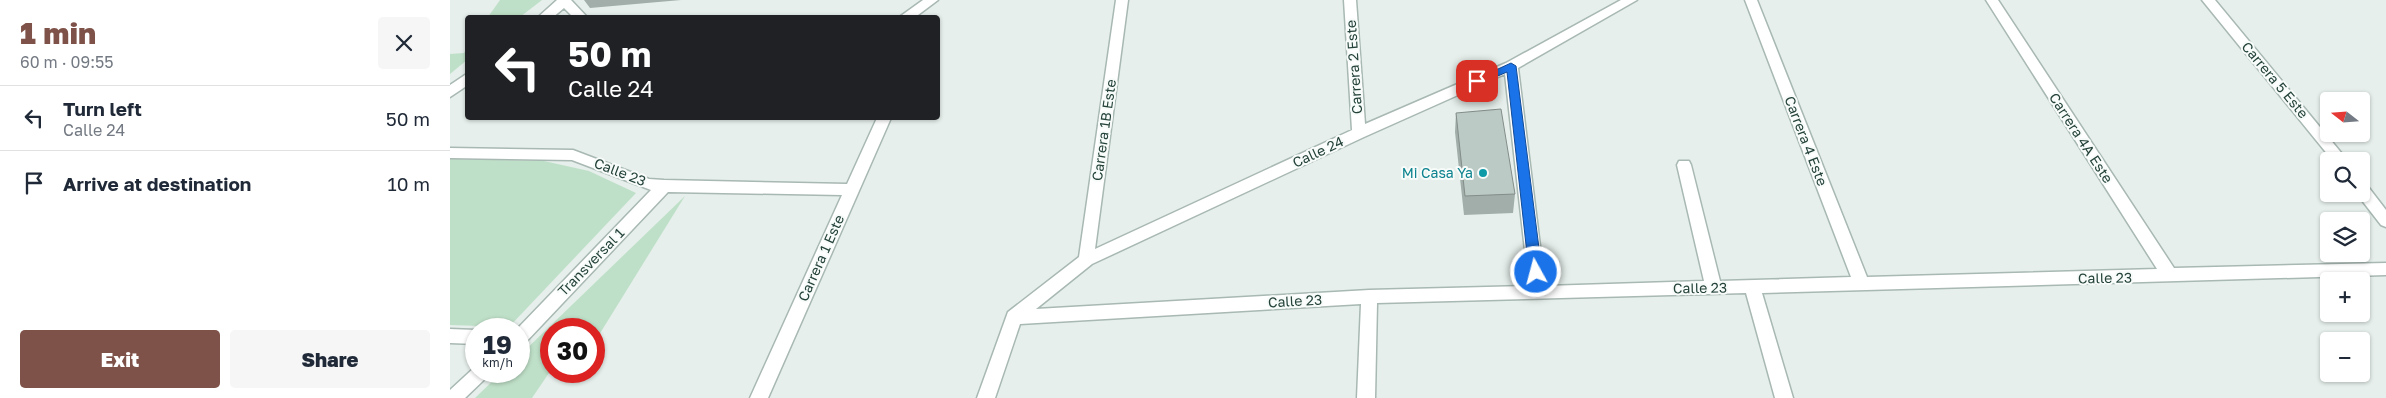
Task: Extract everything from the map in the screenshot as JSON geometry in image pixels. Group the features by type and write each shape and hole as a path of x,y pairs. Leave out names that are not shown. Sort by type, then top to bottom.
{"street":[{"path":"546,15 564,0 579,15"},
{"path":"909,15 932,0"},
{"name":"Carrera 1B Este","path":"1086,260 1122,0"},
{"name":"Carrera 2 Este","path":"1350,0 1359,134"},
{"name":"Calle 24","path":"1014,317 1086,260 1511,66 1630,0"},
{"name":"Carrera 4 Este","path":"1751,0 1861,283"},
{"name":"Carrera 4A Este","path":"1992,0 2170,276"},
{"name":"Carrera 5 Este","path":"2208,0 2333,152"},
{"path":"1511,66 1538,291"},
{"path":"450,92 465,80"},
{"name":"Carrera 1 Este","path":"759,398 850,190 883,120"},
{"name":"Calle 23","path":"450,153 573,155 648,184 664,186 850,190"},
{"path":"1684,165 1714,288"},
{"name":"Transversal 1","path":"530,326 664,186"},
{"path":"2370,200 2386,221"},
{"name":"Calle 23","path":"1014,317 1369,297 1538,291 1714,288 2386,269"},
{"path":"1752,287 1784,398"},
{"path":"1366,398 1369,297"},
{"path":"986,398 1014,317"},
{"path":"450,336 465,337"},
{"path":"453,398 469,383"}],"green space":[{"path":"500,0 542,0 523,15 489,15"},
{"path":"465,51 465,62 450,74 450,54"},
{"path":"450,159 544,161 589,171 636,193 518,318 465,318 465,326 450,325"},
{"path":"685,196 605,325 605,318 558,318"},
{"path":"540,336 540,383 542,383 532,398 475,398 491,383 530,383 530,345"}],"building":[{"name":"Mi Casa Ya","path":"1501,109 1515,194 1465,196 1456,113"}],"place":[{"name":"Mi Casa Ya","path":"1483,173"}],"route":[{"path":"1477,81 1511,66 1536,272"}]}
